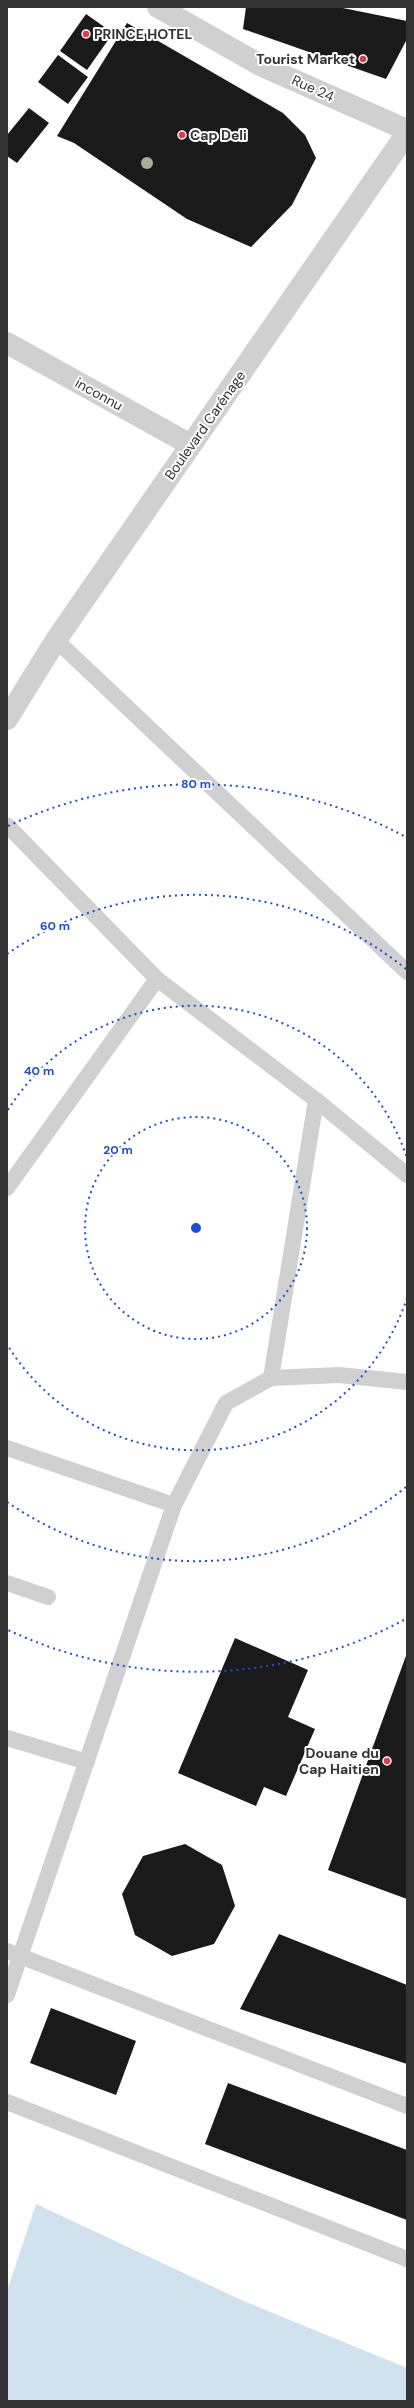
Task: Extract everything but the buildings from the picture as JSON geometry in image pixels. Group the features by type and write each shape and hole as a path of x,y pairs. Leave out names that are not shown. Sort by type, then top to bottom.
{"street":[{"name":"Rue 24","path":"158,7 262,66 407,132"},
{"name":"Boulevard Carénage","path":"7,719 56,640 407,132"},
{"name":"inconnu","path":"7,343 191,445"}],"lane":[{"path":"56,640 407,972"},
{"path":"7,825 157,979 316,1100 407,1175"},
{"path":"7,1188 157,979"},
{"path":"271,1378 316,1100"},
{"path":"7,1995 14,1953 87,1762 174,1505 226,1403 271,1378 339,1375 407,1382"},
{"path":"7,1448 174,1505"},
{"path":"7,1583 48,1597"},
{"path":"7,1738 87,1762"},
{"path":"14,1953 407,2106"},
{"path":"7,2102 407,2259"}],"water":[{"path":"36,2204 239,2299 407,2368 407,2401 7,2401 7,2291"}],"place":[{"name":"PRINCE HOTEL","path":"86,34"},
{"name":"Tourist Market","path":"363,59"},
{"name":"Cap Deli","path":"182,135"},
{"name":"Douane du Cap Haitien","path":"387,1761"}]}
